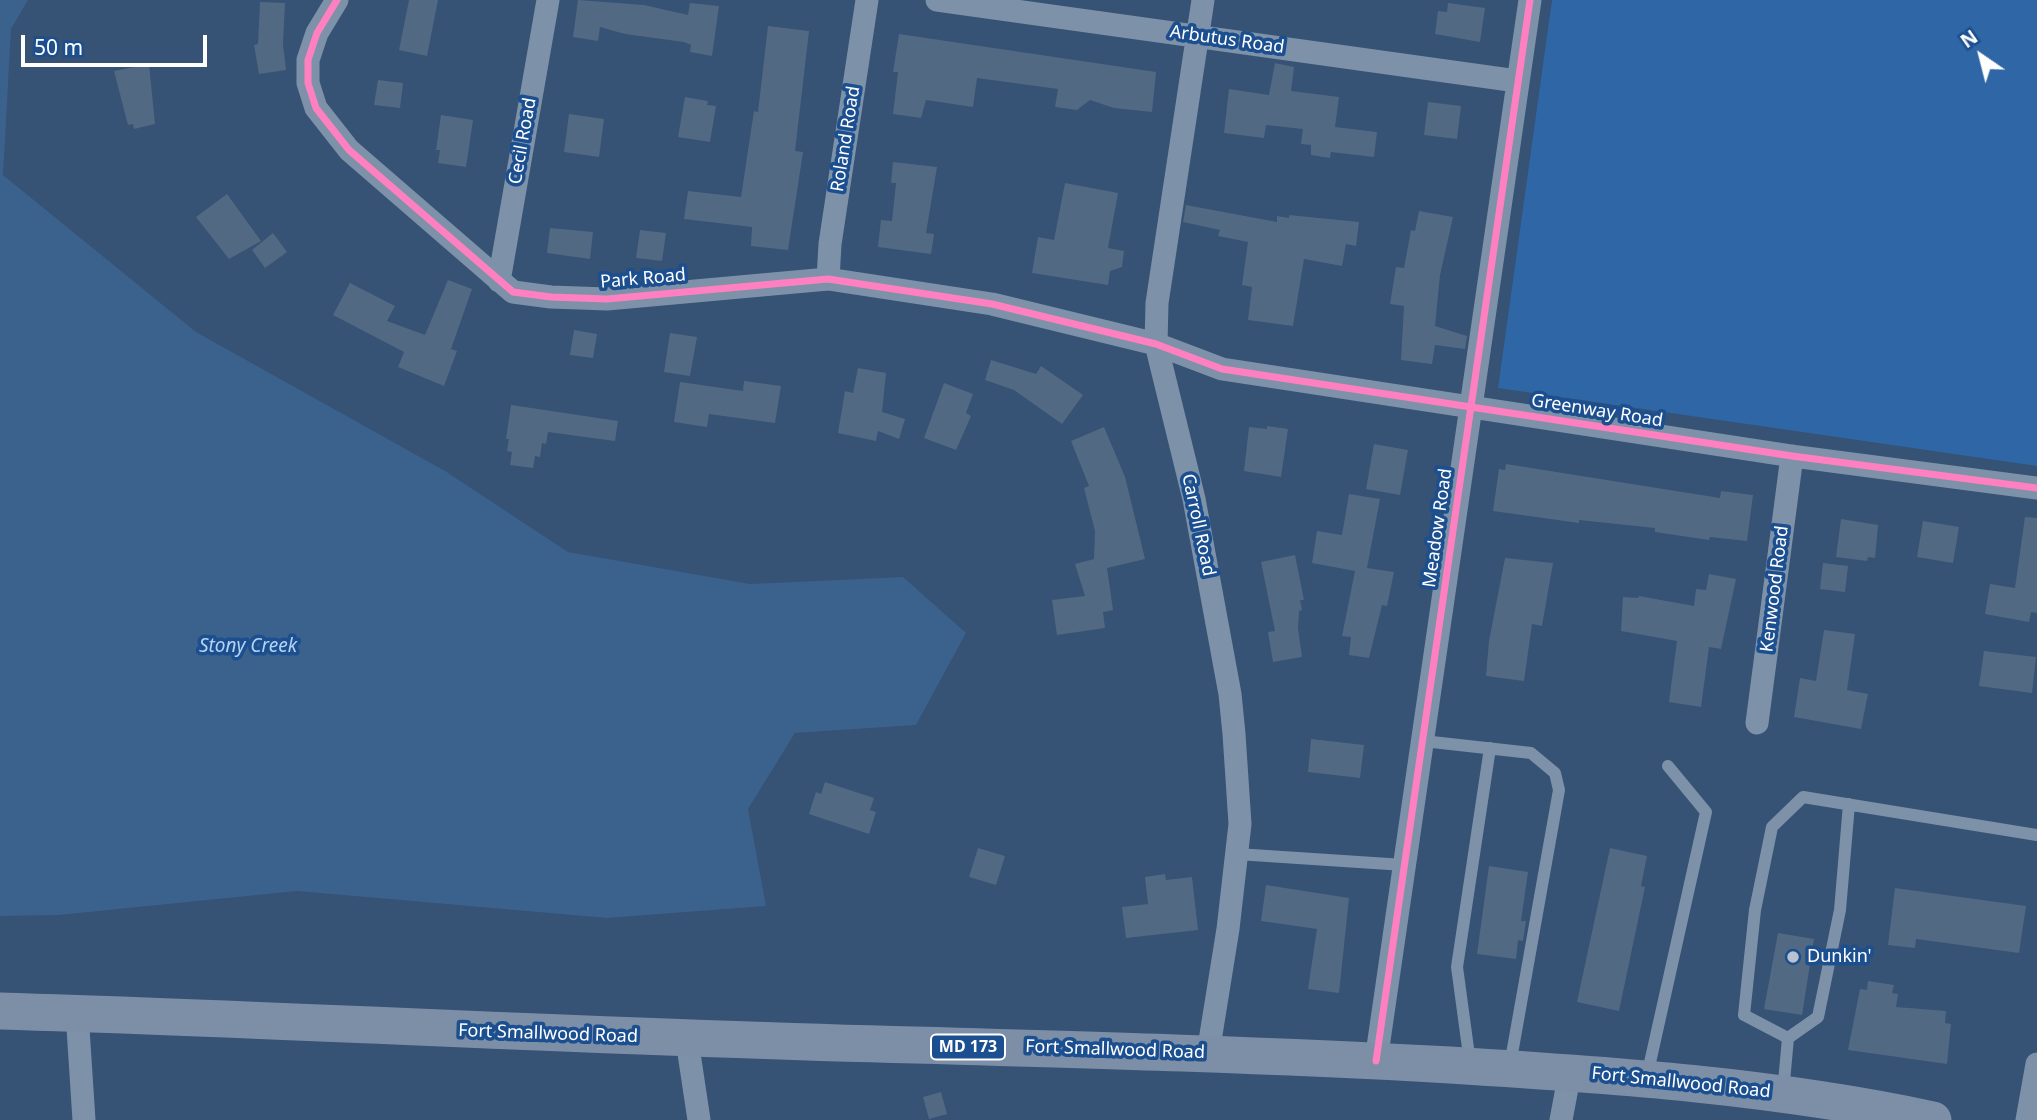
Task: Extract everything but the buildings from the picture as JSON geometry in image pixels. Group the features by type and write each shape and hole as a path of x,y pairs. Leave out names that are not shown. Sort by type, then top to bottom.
{"main road":[{"name":"Fort Smallwood Road","path":"0,1011 687,1040 1208,1053 1376,1061 1570,1072 1783,1093 1847,1111 1933,1120"}],"street":[{"name":"Park Road","path":"337,0 317,33 308,60 308,83 316,108 349,150 513,292 607,299 828,279 992,304 1156,344"},
{"name":"Cecil Road","path":"499,281 548,0"},
{"name":"Roland Road","path":"828,279 867,0"},
{"name":"Arbutus Road","path":"937,0 1517,81"},
{"name":"Carroll Road","path":"1203,0 1157,303 1156,344 1194,499 1230,694 1240,824 1208,1053"},
{"name":"Meadow Road","path":"1376,1061 1530,0"},
{"name":"Greenway Road","path":"1156,344 1222,369 1792,456 2037,488"},
{"name":"Kenwood Road","path":"1757,723 1792,456"},
{"path":"77,1013 85,1120"},
{"path":"687,1040 699,1120"},
{"path":"2027,1120 2037,1064"},
{"path":"1561,1120 1570,1072"}],"lane":[{"path":"1423,741 1531,753 1546,762 1555,773 1559,790 1510,1069"},
{"path":"1470,1067 1457,968 1490,748"},
{"path":"1646,1079 1706,812 1668,766"},
{"path":"1788,1038 1744,1015 1755,910 1772,827 1804,797 2037,835"},
{"path":"1783,1093 1788,1038 1818,1017 1840,910 1849,804"},
{"path":"1237,854 1404,865"}],"shaded area":[{"path":"1552,0 2037,0 2037,466 1498,388"}],"water":[{"name":"Stony Creek","path":"0,0 28,0 11,29 3,175 196,332 445,471 568,552 750,584 903,577 966,633 916,725 795,733 748,809 766,906 607,918 297,891 59,915 0,916"}],"cycle path":[{"path":"337,0 317,33 308,60 308,83 316,108 349,150 513,292 551,297 607,299 828,279 992,304 1156,344 1222,369 1792,456 2037,488"},
{"path":"1376,1061 1530,0"}],"place":[{"name":"Dunkin'","path":"1793,957"}]}
